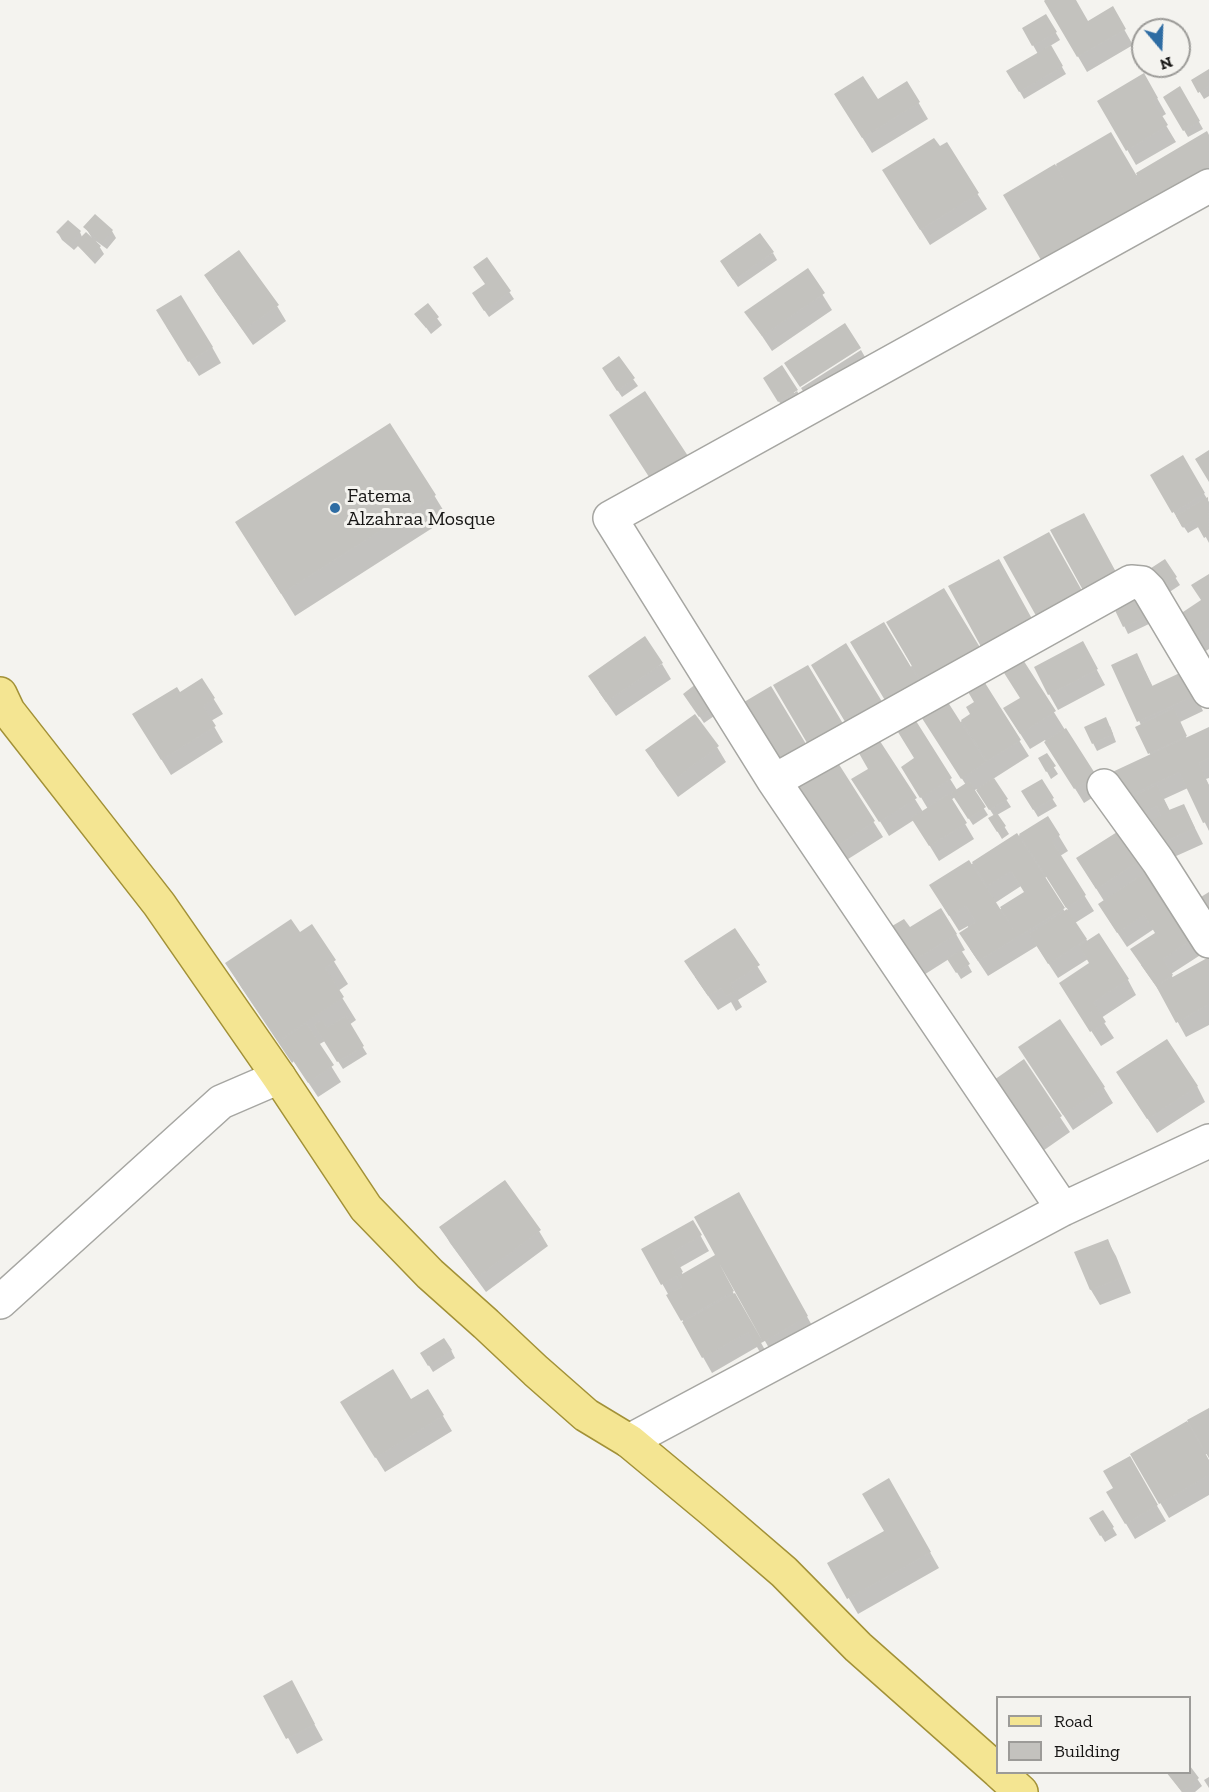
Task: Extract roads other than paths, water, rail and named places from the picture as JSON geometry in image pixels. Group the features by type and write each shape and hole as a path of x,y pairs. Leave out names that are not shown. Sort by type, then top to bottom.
{"main road":[{"path":"0,694 9,711 159,904 279,1077 366,1208 430,1274 536,1371 586,1414 629,1441 784,1572 858,1647 996,1770"},
{"path":"1000,1774 1021,1792"}],"street":[{"path":"1063,1209 774,781 610,518 1209,186"},
{"path":"774,781 1131,582 1142,583 1149,590 1209,691"},
{"path":"1104,786 1158,861 1209,941"},
{"path":"0,1302 221,1102 279,1077"},
{"path":"629,1441 1063,1209 1209,1141"}],"place":[{"name":"Fatema Alzahraa Mosque","path":"335,508"}]}
